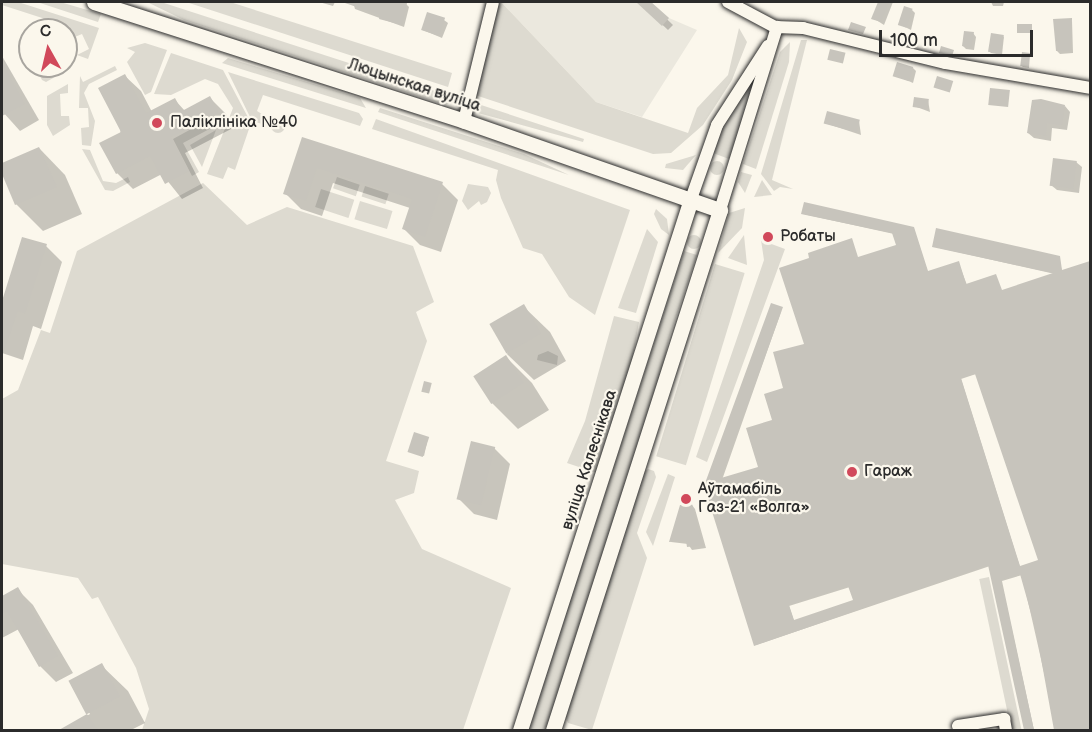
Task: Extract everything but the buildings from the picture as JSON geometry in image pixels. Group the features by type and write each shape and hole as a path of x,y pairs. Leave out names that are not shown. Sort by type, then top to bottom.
{"main road":[{"name":"Люцынская вуліца","path":"94,2 126,6 691,199"},
{"path":"553,730 720,210 691,199"},
{"name":"вуліца Калеснікава","path":"520,730 691,199"}],"street":[{"path":"464,121 494,2"},
{"path":"728,2 775,33 803,28 946,63 1090,88"},
{"path":"720,210 775,33"},
{"name":"вуліца Калеснікава","path":"691,199 717,125 775,33"},
{"path":"958,726 1004,719 1006,730"}],"shaded area":[{"path":"2,2 18,2 68,18 42,18 2,5"},
{"path":"37,2 60,2 101,14 98,22"},
{"path":"147,2 161,2 460,99 445,105 184,20"},
{"path":"186,2 230,2 452,73 448,87"},
{"path":"496,2 501,2 596,102 688,133 697,108 728,75 739,28 747,42 732,80 703,125 671,153 653,154 475,95"},
{"path":"501,2 651,2 669,18 697,30 642,117 596,102"},
{"path":"78,21 99,28 88,59 78,55 89,49 82,34 78,36"},
{"path":"801,40 807,40 772,180 793,189 780,187 774,191 761,174"},
{"path":"790,42 789,62 756,169 743,164 780,52"},
{"path":"145,43 167,50 151,92 145,95 127,62 135,52 127,48"},
{"path":"171,53 223,70 251,123 235,170 228,167 223,179 207,174 233,108 218,84 205,79 171,95 154,94"},
{"path":"228,58 360,98 366,108 222,63"},
{"path":"763,60 729,159 713,153 722,126"},
{"path":"115,66 117,70 89,84 84,93 95,121 91,146 82,145 81,128 89,127 88,108 79,108 80,76 83,82"},
{"path":"228,72 359,113 363,119 360,126 263,95 257,111 262,114 262,124 252,121"},
{"path":"41,78 53,78 46,82"},
{"path":"68,84 68,93 60,94 61,116 69,116 70,125 53,136 47,125 47,96"},
{"path":"475,103 584,139 583,142 478,113"},
{"path":"380,108 524,154 569,175 378,112"},
{"path":"215,116 219,124 183,143 199,172 192,176 173,139"},
{"path":"278,119 283,121 285,126 283,131 278,133 273,131 271,126 273,121"},
{"path":"376,119 630,210 595,315 569,297 542,254 523,248 501,198 496,180 498,170 372,129"},
{"path":"216,130 202,167 190,145"},
{"path":"82,149 90,150 103,181 116,183 128,177 130,182 113,191 105,190"},
{"path":"696,155 683,170 665,168 666,164"},
{"path":"714,161 720,161 724,168 720,175 714,175 710,171 710,165"},
{"path":"741,172 752,175 745,193 738,182"},
{"path":"337,177 360,185 356,196 333,188"},
{"path":"762,180 772,195 754,197"},
{"path":"203,183 247,225 287,207 413,246 434,302 416,312 427,341 386,461 419,471 414,493 395,500 422,549 511,588 463,730 142,730 149,709 136,668 98,597 92,599 78,578 2,564 2,399 18,390 41,330 50,333 77,251"},
{"path":"468,184 488,187 491,193 487,202 481,205 479,201 468,210 462,201"},
{"path":"365,186 389,194 385,204 362,196"},
{"path":"321,189 354,200 348,218 315,207"},
{"path":"360,201 393,211 387,229 354,219"},
{"path":"745,208 742,228 718,253 729,213"},
{"path":"656,209 667,219 669,235 661,229 654,214"},
{"path":"647,229 658,242 636,313 618,308"},
{"path":"691,235 697,235 701,242 697,249 691,249 687,245 687,239"},
{"path":"744,235 747,265 728,258"},
{"path":"761,240 785,249 707,462 696,457 764,260"},
{"path":"684,251 697,255 669,338 660,381 546,730 528,730"},
{"path":"715,264 745,273 686,465 656,456"},
{"path":"614,316 639,322 629,378 597,473 567,463 585,421"},
{"path":"548,351 558,356 557,365 537,360 538,355"},
{"path":"648,469 654,471 656,477 637,533 647,558 592,730 568,723 565,716 643,473"},
{"path":"668,474 675,477 653,546 646,532"},
{"path":"989,577 1022,730 1011,730 979,579"}],"place":[{"name":"Паліклініка №40","path":"157,123"},
{"name":"Робаты","path":"768,237"},
{"name":"Гараж","path":"852,472"},
{"name":"Аўтамабіль Газ-21 «Волга»","path":"686,499"}]}
